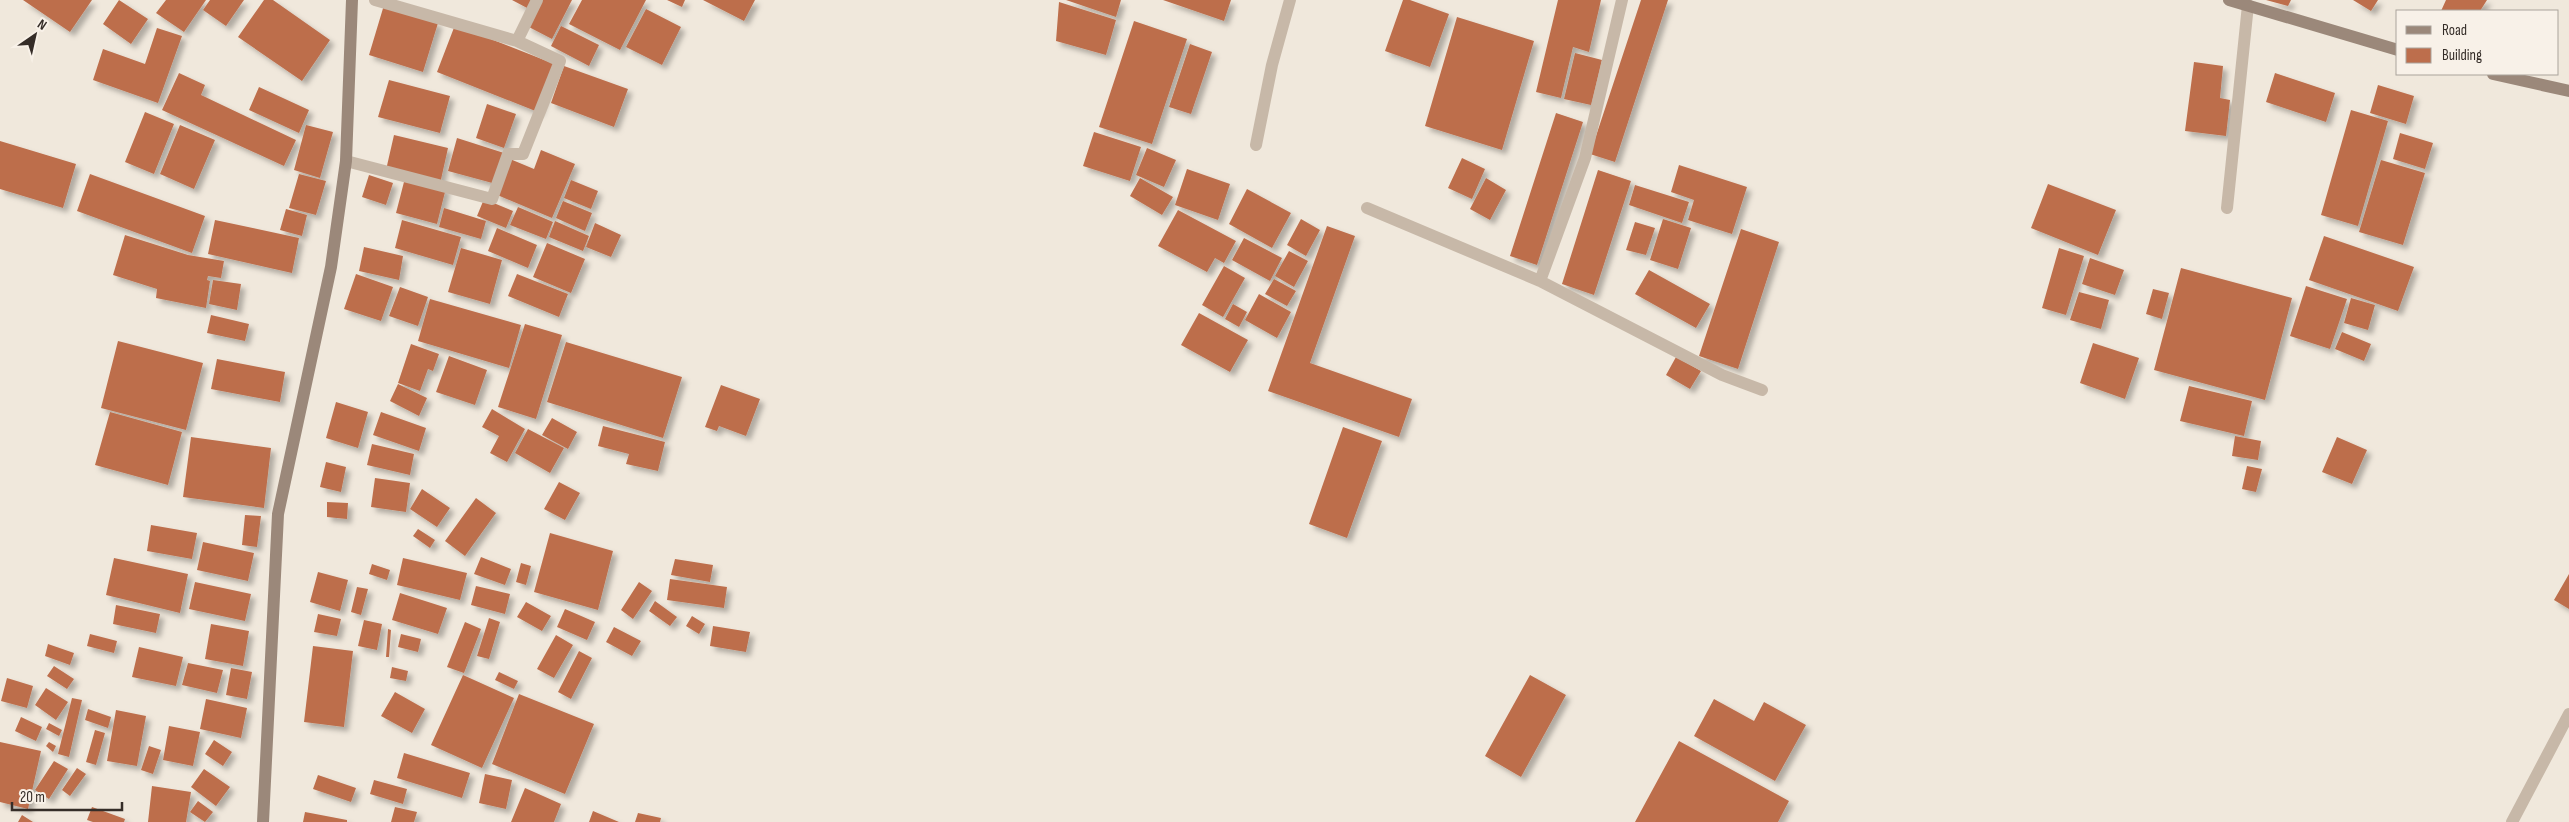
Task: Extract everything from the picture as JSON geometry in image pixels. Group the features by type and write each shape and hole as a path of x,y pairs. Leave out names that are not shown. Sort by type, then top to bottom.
{"main road":[{"path":"263,822 278,514 331,267 346,161 352,0"},
{"path":"2229,0 2396,49"},
{"path":"2497,75 2569,91"}],"street":[{"path":"346,161 492,199 508,154 523,154 560,61 517,40 375,0"},
{"path":"517,40 536,0"},
{"path":"1256,144 1272,65 1290,0"},
{"path":"1540,281 1585,158 1622,0"},
{"path":"2227,208 2248,5"},
{"path":"1367,208 1540,281 1722,375 1762,390"},
{"path":"2512,822 2569,714"}],"building":[{"path":"23,0 92,0 70,32"},
{"path":"119,0 148,19 131,44 103,24"},
{"path":"166,0 206,0 184,32 156,13"},
{"path":"210,0 244,0 226,26 203,10"},
{"path":"264,0 273,0 330,40 302,81 238,37"},
{"path":"512,0 533,0 529,9"},
{"path":"539,0 572,0 552,39 527,26"},
{"path":"582,0 646,0 620,50 569,24"},
{"path":"667,0 685,0 682,7"},
{"path":"703,0 755,0 744,21"},
{"path":"1066,0 1121,0 1116,17"},
{"path":"1163,0 1231,0 1224,21"},
{"path":"1403,0 1410,0 1449,14 1430,67 1385,51"},
{"path":"1558,0 1601,0 1589,52 1573,47 1561,98 1536,92"},
{"path":"1641,0 1668,0 1615,162 1590,154"},
{"path":"2266,0 2291,0 2288,6"},
{"path":"2353,0 2378,0 2371,11"},
{"path":"2446,0 2487,0 2481,10 2441,10"},
{"path":"1059,2 1116,20 1106,55 1056,41"},
{"path":"384,5 438,23 423,72 369,55"},
{"path":"646,9 681,27 662,65 626,47"},
{"path":"1457,17 1534,41 1502,150 1425,126"},
{"path":"1134,21 1187,39 1152,144 1099,127"},
{"path":"455,25 557,65 538,112 437,72"},
{"path":"561,26 599,45 589,66 551,46"},
{"path":"157,28 182,36 158,103 93,80 103,49 145,64"},
{"path":"1190,44 1212,52 1191,114 1169,107"},
{"path":"1575,53 1602,60 1591,105 1564,99"},
{"path":"2194,62 2223,66 2220,98 2230,100 2226,136 2185,131"},
{"path":"564,66 628,89 614,127 551,103"},
{"path":"179,73 205,85 201,95 296,140 284,166 162,110"},
{"path":"2275,73 2335,93 2326,122 2266,102"},
{"path":"389,80 450,96 440,133 378,117"},
{"path":"2378,85 2414,96 2406,124 2370,113"},
{"path":"259,87 309,110 299,133 249,110"},
{"path":"487,104 516,114 504,148 476,138"},
{"path":"2351,110 2388,121 2358,226 2321,215"},
{"path":"145,112 174,124 154,174 125,162"},
{"path":"1556,113 1583,122 1537,265 1510,256"},
{"path":"180,125 215,140 194,189 160,174"},
{"path":"306,125 333,132 320,178 294,170"},
{"path":"1094,132 1141,147 1130,181 1083,166"},
{"path":"2400,133 2433,143 2425,169 2393,159"},
{"path":"394,135 448,148 440,184 386,170"},
{"path":"457,138 504,153 496,184 448,171"},
{"path":"0,141 76,164 63,208 0,189"},
{"path":"1147,148 1176,160 1164,187 1136,175"},
{"path":"541,150 575,164 552,218 495,194 510,159 534,169"},
{"path":"1462,158 1485,169 1472,199 1448,188"},
{"path":"2381,160 2425,173 2403,245 2359,232"},
{"path":"1679,165 1747,187 1732,234 1688,220 1694,200 1671,192"},
{"path":"1187,169 1230,184 1218,220 1175,205"},
{"path":"1598,170 1631,181 1594,295 1562,284"},
{"path":"90,174 205,216 192,253 77,211"},
{"path":"299,174 326,181 316,215 289,208"},
{"path":"369,175 393,183 386,205 362,197"},
{"path":"405,178 446,188 437,224 396,213"},
{"path":"1140,178 1173,197 1162,215 1130,196"},
{"path":"1486,178 1506,190 1490,220 1470,209"},
{"path":"571,180 598,191 591,209 564,198"},
{"path":"2048,184 2116,210 2098,255 2031,228"},
{"path":"1635,185 1689,202 1682,223 1629,205"},
{"path":"1247,189 1291,213 1272,248 1229,224"},
{"path":"484,199 513,211 506,228 477,216"},
{"path":"563,201 592,213 585,231 556,218"},
{"path":"518,207 553,222 546,239 510,225"},
{"path":"444,208 486,221 481,239 439,227"},
{"path":"286,209 307,215 302,236 280,230"},
{"path":"1178,210 1236,241 1224,263 1215,258 1207,272 1158,246"},
{"path":"1301,219 1320,230 1306,256 1287,245"},
{"path":"1663,219 1691,228 1678,269 1650,260"},
{"path":"215,220 299,238 292,273 208,254"},
{"path":"402,220 461,237 453,265 395,248"},
{"path":"555,221 589,236 583,251 549,237"},
{"path":"1635,222 1655,228 1646,255 1626,250"},
{"path":"595,223 621,235 611,257 586,247"},
{"path":"1327,226 1355,236 1310,363 1412,399 1399,437 1268,391"},
{"path":"497,228 537,245 528,268 488,251"},
{"path":"1741,229 1779,242 1738,369 1699,356"},
{"path":"125,235 188,255 224,261 221,278 208,276 207,280 210,281 206,308 156,298 157,289 113,275"},
{"path":"2324,236 2414,267 2398,311 2309,280"},
{"path":"1244,238 1282,258 1270,281 1232,260"},
{"path":"547,243 585,259 571,293 533,277"},
{"path":"364,247 403,256 399,280 359,271"},
{"path":"461,248 502,260 490,304 448,292"},
{"path":"2059,248 2084,256 2066,315 2042,308"},
{"path":"1289,251 1308,261 1294,287 1275,276"},
{"path":"2090,258 2124,270 2115,295 2082,284"},
{"path":"1224,266 1245,278 1223,317 1202,305"},
{"path":"2181,268 2292,298 2265,400 2154,370"},
{"path":"1649,270 1710,304 1696,328 1635,294"},
{"path":"356,274 393,287 381,321 344,309"},
{"path":"517,274 568,294 559,317 508,296"},
{"path":"1274,279 1296,291 1287,306 1265,294"},
{"path":"213,280 241,284 237,310 209,304"},
{"path":"2306,286 2347,299 2330,349 2290,336"},
{"path":"400,287 428,297 418,326 389,316"},
{"path":"2153,289 2169,293 2162,319 2146,314"},
{"path":"2079,292 2109,300 2101,329 2070,320"},
{"path":"1259,294 1291,312 1277,338 1245,320"},
{"path":"2351,298 2375,305 2368,330 2344,323"},
{"path":"430,299 521,325 509,368 418,341"},
{"path":"1233,304 1247,312 1239,327 1225,319"},
{"path":"1199,313 1248,340 1230,372 1181,345"},
{"path":"211,315 249,324 245,341 207,333"},
{"path":"525,324 562,335 536,419 498,407"},
{"path":"2342,332 2371,344 2364,361 2335,349"},
{"path":"118,341 203,363 186,430 101,408"},
{"path":"566,342 682,377 663,438 547,402"},
{"path":"2093,343 2139,358 2125,399 2080,383"},
{"path":"411,344 439,354 433,371 428,369 420,391 398,383"},
{"path":"449,356 487,370 475,405 436,392"},
{"path":"1676,357 1701,371 1690,389 1666,375"},
{"path":"217,359 285,372 280,402 211,389"},
{"path":"398,384 427,398 419,416 390,401"},
{"path":"721,385 760,399 746,436 719,426 717,431 705,427"},
{"path":"2189,386 2252,401 2244,436 2180,421"},
{"path":"336,402 368,412 358,448 326,438"},
{"path":"492,409 525,429 507,462 490,453 499,436 482,427"},
{"path":"110,412 182,432 168,485 95,465"},
{"path":"381,412 426,428 419,451 373,435"},
{"path":"552,418 577,432 568,449 542,435"},
{"path":"603,426 665,442 658,471 626,464 629,454 598,446"},
{"path":"1343,427 1382,441 1347,538 1309,524"},
{"path":"528,429 564,448 550,473 515,453"},
{"path":"2235,436 2261,441 2258,460 2232,456"},
{"path":"191,437 271,448 264,508 183,497"},
{"path":"2337,437 2367,450 2352,484 2322,472"},
{"path":"372,444 414,454 410,475 367,465"},
{"path":"326,462 346,467 341,492 320,487"},
{"path":"2247,466 2262,469 2256,492 2242,489"},
{"path":"375,478 410,483 406,512 371,507"},
{"path":"559,482 580,493 565,520 544,509"},
{"path":"422,489 450,508 437,527 410,509"},
{"path":"476,498 496,513 465,556 445,541"},
{"path":"327,502 348,503 347,519 327,517"},
{"path":"245,515 261,516 257,547 242,545"},
{"path":"151,525 197,533 192,559 147,551"},
{"path":"418,529 435,540 430,548 413,536"},
{"path":"550,533 613,551 598,610 534,592"},
{"path":"203,542 254,553 248,581 197,570"},
{"path":"481,557 511,569 505,585 474,574"},
{"path":"114,558 188,574 180,613 106,595"},
{"path":"403,558 467,573 460,600 397,585"},
{"path":"675,559 713,565 710,582 671,575"},
{"path":"521,563 531,566 526,585 516,582"},
{"path":"372,564 390,570 387,580 369,574"},
{"path":"318,572 348,580 340,611 310,602"},
{"path":"2569,574 2569,609 2554,600"},
{"path":"670,579 727,587 724,608 667,600"},
{"path":"195,582 251,594 245,621 189,609"},
{"path":"639,582 652,591 633,619 621,610"},
{"path":"476,586 510,594 505,614 471,605"},
{"path":"357,587 368,589 361,615 351,612"},
{"path":"400,593 447,608 438,634 392,620"},
{"path":"655,601 677,617 670,626 649,611"},
{"path":"526,602 551,616 542,631 517,617"},
{"path":"116,605 160,614 156,633 113,624"},
{"path":"565,609 595,622 587,640 557,627"},
{"path":"318,614 341,619 337,636 314,632"},
{"path":"692,616 705,624 699,634 686,626"},
{"path":"489,618 500,622 489,659 477,656"},
{"path":"364,620 382,624 377,650 358,646"},
{"path":"465,622 481,629 464,673 447,667"},
{"path":"211,624 249,631 243,666 205,659"},
{"path":"713,626 750,632 746,652 710,646"},
{"path":"614,627 641,641 632,656 606,642"},
{"path":"388,629 391,630 389,657 386,657"},
{"path":"90,634 117,641 114,653 87,646"},
{"path":"401,634 421,639 418,652 398,647"},
{"path":"556,635 573,645 554,678 537,669"},
{"path":"48,644 74,653 70,665 45,656"},
{"path":"313,646 353,651 344,727 304,722"},
{"path":"139,647 183,657 176,686 132,677"},
{"path":"579,651 592,658 571,699 558,692"},
{"path":"188,663 223,670 217,693 182,685"},
{"path":"54,666 74,679 67,689 47,676"},
{"path":"392,667 408,671 406,681 390,678"},
{"path":"231,668 252,672 247,699 226,695"},
{"path":"499,672 518,681 514,689 495,680"},
{"path":"463,675 514,698 482,768 431,745"},
{"path":"1530,675 1566,695 1521,777 1485,756"},
{"path":"7,678 33,686 27,708 1,701"},
{"path":"46,688 68,702 56,720 35,705"},
{"path":"395,692 425,709 412,733 381,716"},
{"path":"519,694 594,724 565,794 492,764"},
{"path":"72,698 82,700 69,757 58,754"},
{"path":"206,699 247,708 241,738 200,729"},
{"path":"1714,699 1754,721 1764,702 1806,725 1775,781 1694,736"},
{"path":"88,709 111,717 108,728 85,720"},
{"path":"116,710 146,716 137,766 107,761"},
{"path":"21,717 42,727 36,741 15,731"},
{"path":"49,723 62,730 59,736 46,729"},
{"path":"169,726 200,732 193,766 163,760"},
{"path":"95,730 105,733 96,765 86,762"},
{"path":"214,740 232,752 223,766 205,754"},
{"path":"1679,741 1789,801 1778,822 1635,822"},
{"path":"0,742 41,751 28,809 0,802"},
{"path":"49,742 56,746 53,752 46,746"},
{"path":"149,746 161,750 153,774 141,770"},
{"path":"404,753 470,773 462,798 397,778"},
{"path":"54,761 68,769 49,799 35,790"},
{"path":"77,768 86,774 70,796 62,790"},
{"path":"204,769 230,787 216,806 191,787"},
{"path":"485,774 512,780 506,809 479,803"},
{"path":"318,775 356,788 351,802 313,789"},
{"path":"374,780 407,789 403,804 370,794"},
{"path":"152,786 191,792 186,822 148,822"},
{"path":"525,788 561,804 554,822 511,822"},
{"path":"198,801 213,812 205,822 190,812"},
{"path":"92,807 125,819 124,822 93,822 87,820"},
{"path":"395,807 417,812 414,822 391,822"},
{"path":"593,811 619,822 589,822"},
{"path":"305,812 347,820 347,822 303,822"},
{"path":"638,813 661,818 660,822 635,822"},
{"path":"22,815 33,822 18,822"}]}
